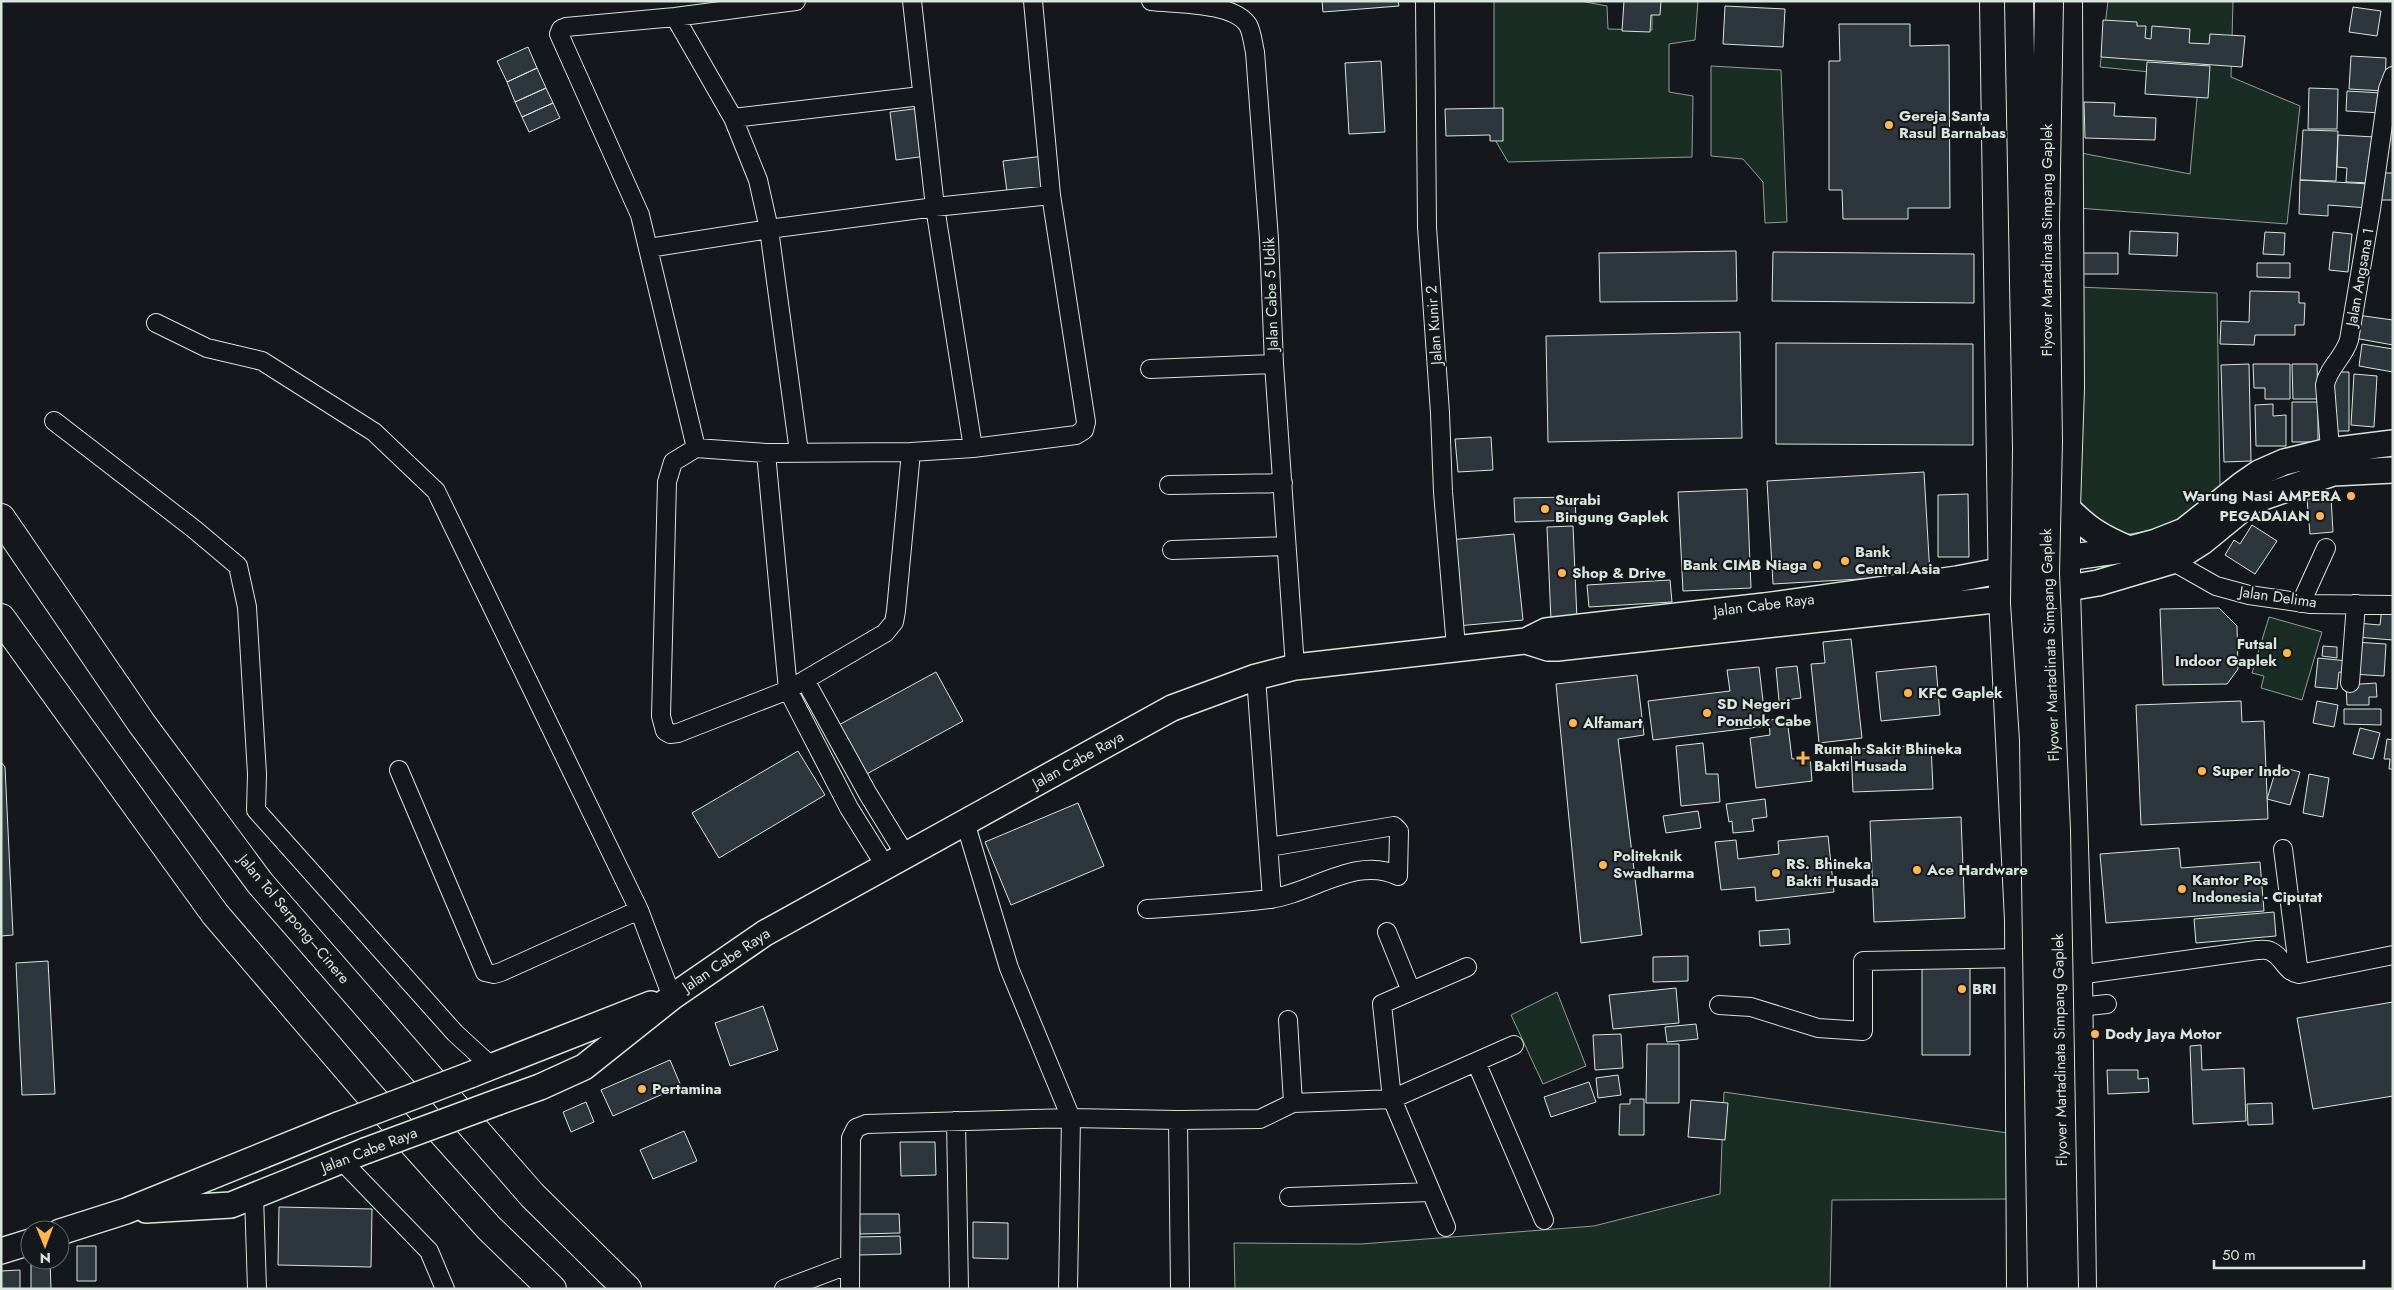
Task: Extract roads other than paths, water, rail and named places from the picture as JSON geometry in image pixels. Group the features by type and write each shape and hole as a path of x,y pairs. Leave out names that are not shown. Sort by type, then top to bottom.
{"highway":[{"path":"1994,1 2003,600 2020,958 2022,1289"},
{"name":"Flyover Martadinata Simpang Gaplek","path":"2019,1 2028,449 2025,603 2034,750 2042,1289"},
{"name":"Flyover Martadinata Simpang Gaplek","path":"2049,1 2045,226 2048,442 2045,574 2056,830 2064,1289"},
{"path":"2068,1 2070,388 2066,507 2066,590 2079,1007 2082,1289"},
{"path":"2001,504 2022,512 2036,512 2066,507"},
{"name":"Jalan Tol Serpong–Cinere","path":"1,518 142,724 260,883 532,1195 627,1289"},
{"path":"1,618 215,914 369,1094 489,1228 552,1289"},
{"path":"2006,654 2024,642 2039,641 2051,644 2068,654"}],"main road":[{"path":"2331,462 2393,443"},
{"name":"Jalan Cabe Raya","path":"126,1211 231,1205 341,1160 540,1087 584,1067 672,996 765,933 1172,708 1256,677 1295,667 1526,640 1546,631 1764,606 1957,579 2066,558 2130,549 2156,542 2184,531 2259,473 2284,462 2331,462"},
{"name":"Jalan Cabe Raya","path":"1526,640 1548,648 1557,648 2003,600 2098,583 2172,561 2202,542 2252,501 2331,462"},
{"path":"2331,462 2393,470"},
{"path":"2066,507 2086,528 2101,537 2130,549"},
{"name":"Jalan Cabe Raya","path":"70,1229 126,1211 338,1124 481,1071 672,996"},
{"path":"1,1251 20,1245"}],"street":[{"path":"696,448 640,215 559,34 561,29 566,27 675,17 796,1"},
{"path":"912,1 935,207 973,448"},
{"path":"911,452 894,622 885,632 788,690 678,733 670,734 664,731 661,716 667,482 673,462 696,448 766,453 911,452 973,448 1076,435 1084,430 1086,422 1051,195 1033,1"},
{"name":"Jalan Cabe 5 Udik","path":"1151,1 1221,8 1234,14 1248,25 1255,52 1295,667"},
{"name":"Jalan Kunir 2","path":"1425,1 1427,227 1440,413 1443,492 1456,647"},
{"path":"675,17 733,118 758,180 769,229 799,452"},
{"name":"Jalan Angsana 1","path":"2331,462 2324,385 2326,377 2343,355 2349,340 2372,209 2388,89 2393,76"},
{"path":"733,118 922,96"},
{"path":"649,248 769,229 935,207 1051,195"},
{"path":"156,323 207,348 262,361 374,432 436,491 639,910 672,996"},
{"path":"1150,369 1274,364"},
{"path":"54,421 194,529 238,566 247,607 257,774 256,810 455,1033 481,1071"},
{"path":"766,453 788,690 849,808 896,862"},
{"path":"1169,485 1283,482"},
{"path":"1172,550 1286,546"},
{"path":"2301,602 2326,548"},
{"name":"Jalan Delima","path":"2172,561 2201,579 2227,590 2301,602 2393,604"},
{"path":"2350,684 2356,604"},
{"path":"1256,677 1272,899"},
{"path":"806,680 868,794 896,862"},
{"path":"399,770 485,972 494,974 501,972 639,910"},
{"path":"965,822 1009,968 1071,1118 1068,1289"},
{"path":"1147,909 1272,899 1362,870 1385,870 1398,876 1399,831 1394,826 1269,847"},
{"path":"2283,849 2299,974"},
{"path":"1387,932 1411,991"},
{"path":"2078,975 2256,950 2270,950 2282,960 2290,972 2299,974 2393,955"},
{"path":"1719,1005 1751,1008 1818,1028 1863,1031 1863,961 2020,958"},
{"path":"1446,1227 1392,1099 1382,1004 1467,967"},
{"path":"2079,1007 2107,1004"},
{"path":"1288,1020 1292,1103"},
{"path":"850,1289 852,1132 860,1126 866,1124 1071,1118 1260,1119 1292,1103 1392,1099 1514,1045"},
{"path":"1476,1062 1544,1220"},
{"path":"1178,1120 1180,1289"},
{"path":"956,1121 959,1289"},
{"path":"341,1160 429,1251 445,1289"},
{"path":"1288,1197 1431,1192"},
{"path":"254,1196 257,1289"},
{"path":"784,1289 850,1264"}],"place":[{"name":"Gereja Santa Rasul Barnabas","path":"1889,125"},
{"name":"Warung Nasi AMPERA","path":"2351,496"},
{"name":"Surabi Bingung Gaplek","path":"1545,509"},
{"name":"PEGADAIAN","path":"2320,516"},
{"name":"Bank Central Asia","path":"1845,561"},
{"name":"Bank CIMB Niaga","path":"1817,565"},
{"name":"Shop & Drive","path":"1562,573"},
{"name":"Futsal Indoor Gaplek","path":"2287,653"},
{"name":"KFC Gaplek","path":"1908,693"},
{"name":"SD Negeri Pondok Cabe","path":"1707,713"},
{"name":"Alfamart","path":"1573,723"},
{"name":"Rumah Sakit Bhineka Bakti Husada","path":"1803,758"},
{"name":"Super Indo","path":"2202,771"},
{"name":"Politeknik Swadharma","path":"1603,865"},
{"name":"Ace Hardware","path":"1917,870"},
{"name":"RS. Bhineka Bakti Husada","path":"1776,873"},
{"name":"Kantor Pos Indonesia - Ciputat","path":"2182,889"},
{"name":"BRI","path":"1962,989"},
{"name":"Dody Jaya Motor","path":"2095,1034"},
{"name":"Pertamina","path":"642,1089"}]}
